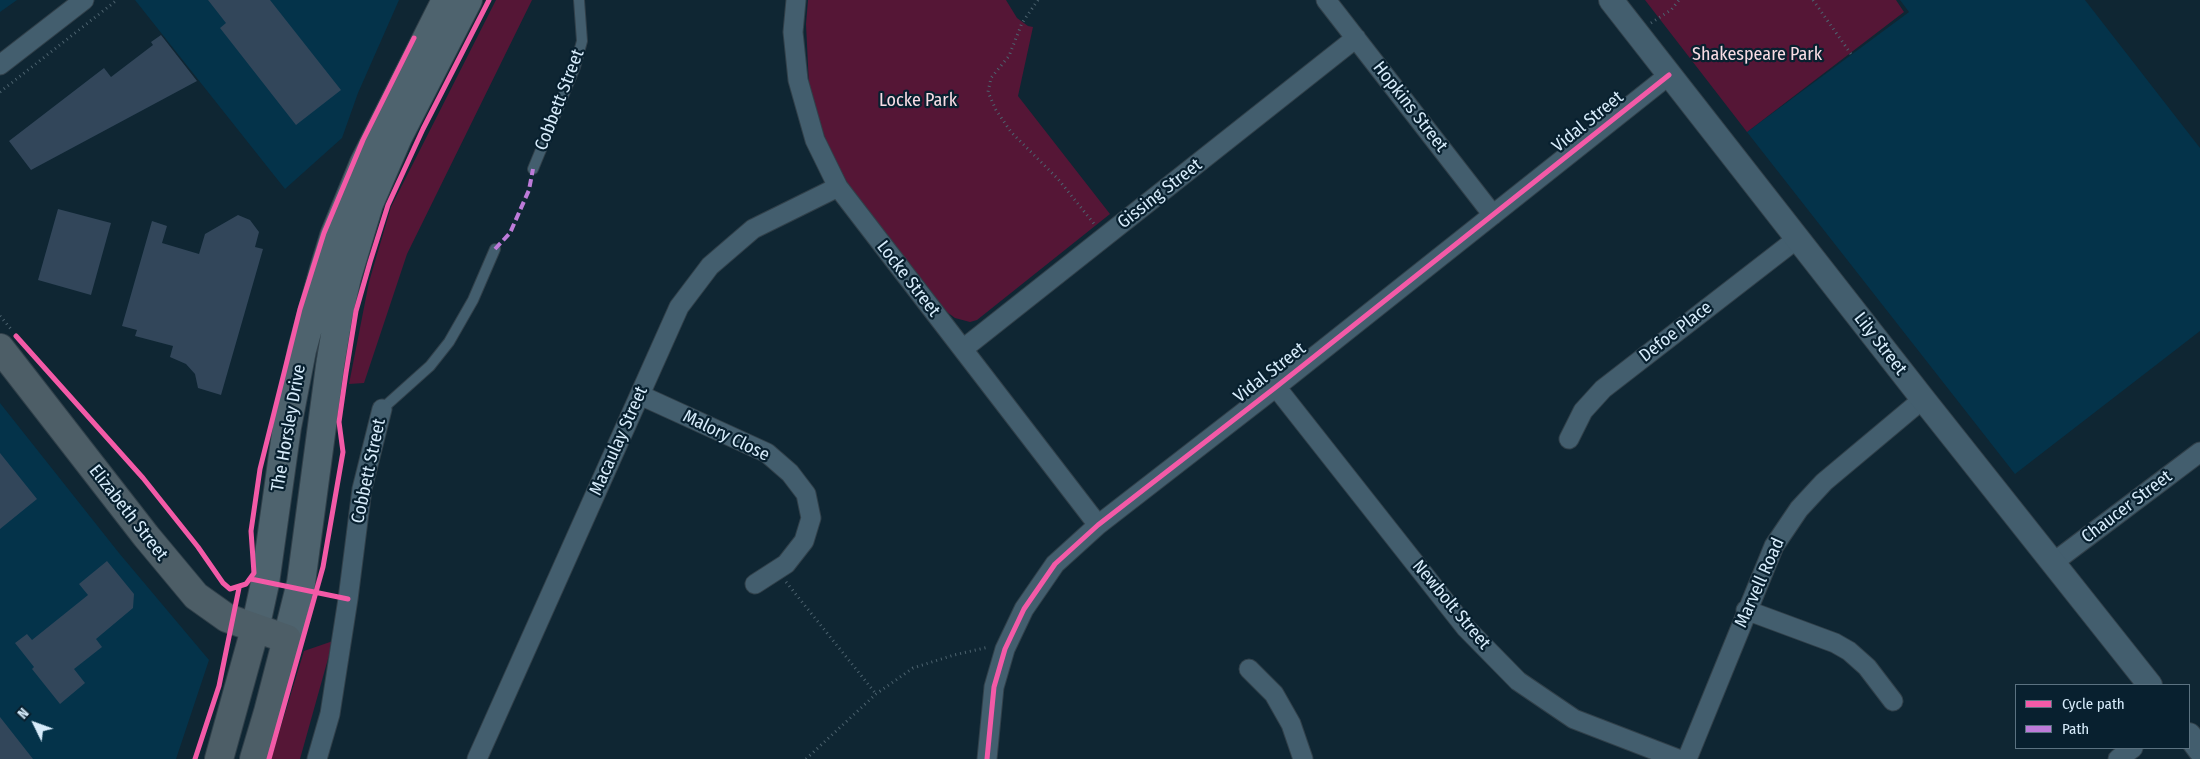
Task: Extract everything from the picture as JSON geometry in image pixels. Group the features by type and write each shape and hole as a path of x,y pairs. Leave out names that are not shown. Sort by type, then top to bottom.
{"main road":[{"name":"The Horsley Drive","path":"219,759 255,629 265,583 287,427 302,350 324,269 334,236 364,163 446,0"},
{"name":"The Horsley Drive","path":"254,759 287,639 302,574 330,366 347,277 369,204 398,137 468,0"},
{"name":"Elizabeth Street","path":"6,340 184,583 210,608 227,618 287,639"}],"street":[{"path":"0,65 84,0"},
{"name":"Locke Street","path":"796,0 793,32 798,80 815,140 838,187 1098,525"},
{"name":"Hopkins Street","path":"1326,0 1493,215"},
{"name":"Lily Street","path":"1611,0 1923,400 2054,562 2149,684"},
{"name":"Gissing Street","path":"963,349 1356,38"},
{"name":"Vidal Street","path":"988,759 994,687 1008,643 1024,609 1056,564 1098,525 1276,387 1669,75"},
{"name":"Macaulay Street","path":"476,759 679,307 710,266 753,229 838,187"},
{"name":"Defoe Place","path":"1569,439 1583,411 1603,390 1798,238"},
{"name":"Newbolt Street","path":"1276,387 1466,628 1518,681 1574,719 1678,759"},
{"name":"Malory Close","path":"640,395 767,453 790,473 806,494 811,518 804,541 786,564 755,584"},
{"name":"Marvell Road","path":"1687,759 1746,610 1774,546 1799,509 1824,482 1923,400"},
{"name":"Cobbett Street","path":"317,759 331,705 348,599 362,489 382,408"},
{"name":"Chaucer Street","path":"2054,562 2200,452"},
{"path":"1746,610 1835,643 1849,651 1866,667 1893,701"},
{"path":"1249,669 1274,694 1291,724 1303,759"},
{"path":"2190,736 2200,750"},
{"path":"2118,759 2132,749"}],"lane":[{"name":"Cobbett Street","path":"532,169 575,67 582,41 579,0"},
{"name":"Cobbett Street","path":"382,408 430,366 449,342 473,300 495,249"}],"path":[{"path":"0,92 117,0"},
{"path":"1038,0 1022,23 1009,56 991,78 988,92 996,110 1011,132 1058,179 1104,237"},
{"path":"1637,33 1671,10 1680,0"},
{"path":"1813,0 1851,54"},
{"path":"0,316 6,340"},
{"path":"777,570 876,694"},
{"path":"806,759 876,694 913,668 954,654 1008,643"}],"shaded area":[{"path":"0,0 17,0 0,12"},
{"path":"135,0 399,0 358,93 342,138 285,189"},
{"path":"1900,0 2085,0 2200,148 2200,331 2015,474 1747,132 1909,12"},
{"path":"0,403 119,553 209,660 176,759 0,759"}],"green space":[{"path":"496,0 532,0 407,254 364,383 349,384 369,282 391,207"},
{"name":"Locke Park","path":"808,0 1006,0 1017,18 1028,26 1033,27 1018,96 1110,214 977,320 970,322 955,318 947,312 849,186 830,151 816,114 809,86 806,24"},
{"name":"Shakespeare Park","path":"1645,0 1896,0 1904,12 1747,132"},
{"path":"333,641 300,759 271,759 304,651"}],"building":[{"path":"208,0 270,0 341,90 296,125 220,28 226,23"},
{"path":"161,35 197,81 31,170 9,141 104,68 111,77 153,45 151,42"},
{"path":"58,209 111,223 91,295 38,280"},
{"path":"238,215 250,220 259,232 255,247 263,249 221,395 198,388 195,374 186,364 170,357 173,346 135,336 137,330 122,326 152,221 167,226 162,243 199,254 205,234"},
{"path":"0,453 37,499 0,529"},
{"path":"107,561 134,594 133,608 96,639 102,647 74,669 85,683 60,704 32,669 34,667 15,643 27,634 32,640 88,595 79,584"},
{"path":"0,717 33,759 0,759"}],"marked path":[{"path":"495,249 510,233 529,190 533,169"}],"cycle path":[{"path":"269,759 323,567 343,452 339,422 346,373 356,311 370,262 388,205 423,129 489,0"},
{"path":"16,336 143,478 198,547 223,583 230,589 246,584 254,573 251,531 260,469 300,309 324,233 363,140 414,38"},
{"path":"987,759 994,687 1005,649 1024,609 1055,564 1098,525 1276,387 1669,75"},
{"path":"251,579 348,599"},
{"path":"195,759 219,686 239,588"}]}
